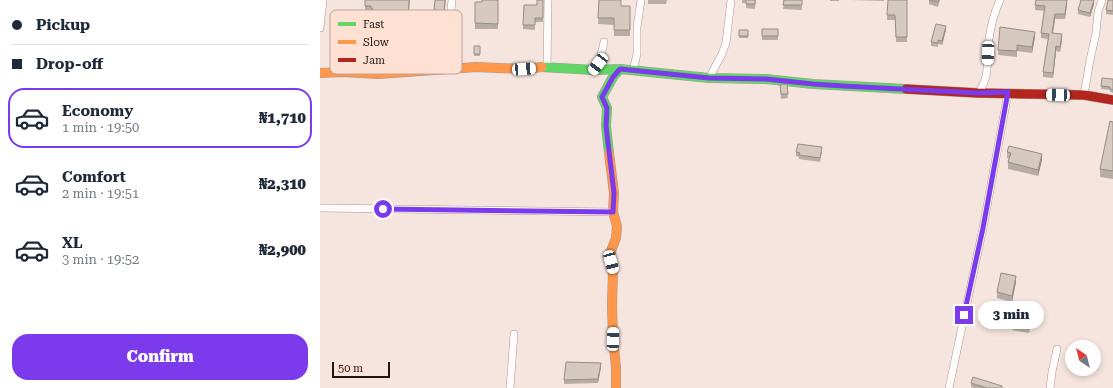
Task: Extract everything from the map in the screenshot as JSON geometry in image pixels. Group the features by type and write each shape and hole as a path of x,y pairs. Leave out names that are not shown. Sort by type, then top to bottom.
{"street":[{"path":"320,28 323,0"},
{"path":"451,10 452,0"},
{"path":"547,68 548,0"},
{"path":"633,70 637,54 636,27 641,0"},
{"path":"709,78 722,54 726,43 731,0"},
{"path":"978,93 986,79 992,20 1000,0"},
{"path":"1084,95 1096,34 1098,12 1102,0"},
{"path":"594,70 602,56 604,42"},
{"path":"462,68 620,69 709,78 766,79 813,84 978,93 1008,92 1084,95 1113,100"},
{"path":"616,388 612,305 613,270 611,251 616,238 617,226 613,212 614,193 606,126 607,108 602,97 613,77 620,69"},
{"path":"320,73 330,73"},
{"path":"948,388 983,228 1008,92"},
{"path":"320,208 613,212"},
{"path":"510,388 514,334"},
{"path":"1050,388 1057,349"}],"building":[{"path":"365,0 409,0 409,10 373,10 371,6 365,6"},
{"path":"435,0 445,0 444,10 434,10"},
{"path":"482,0 498,0 498,24 475,23 475,2 482,2"},
{"path":"537,0 543,0 543,18 535,18 535,25 523,25 524,5 537,5"},
{"path":"599,0 621,0 621,6 630,6 630,30 614,30 614,18 598,18"},
{"path":"746,0 755,0 755,4 746,4"},
{"path":"784,0 802,0 802,5 783,5"},
{"path":"888,0 907,0 907,37 896,37 895,15 887,15"},
{"path":"1036,0 1067,0 1065,14 1055,14 1052,33 1062,34 1060,47 1056,46 1053,73 1043,72 1049,34 1041,33 1045,6 1035,5"},
{"path":"1081,0 1094,0 1090,13 1078,10"},
{"path":"1108,0 1113,0 1113,11 1106,10"},
{"path":"936,24 946,26 942,41 938,40 938,43 931,42"},
{"path":"1000,27 1035,32 1032,47 1017,45 1017,51 998,50"},
{"path":"762,29 778,29 778,36 762,36"},
{"path":"739,30 748,30 748,36 739,36"},
{"path":"474,46 480,46 480,54 474,54"},
{"path":"1102,78 1113,79 1113,90 1110,89 1110,87 1101,86"},
{"path":"787,84 788,94 781,94 780,85"},
{"path":"1110,121 1113,122 1113,171 1100,169"},
{"path":"798,144 822,147 820,158 799,155 800,153 796,152"},
{"path":"1009,146 1042,154 1038,170 1008,162 1011,153 1007,152"},
{"path":"1001,273 1016,276 1012,296 997,292"},
{"path":"1016,304 1033,307 1033,323 1030,323 1029,327 1012,324"},
{"path":"566,362 601,363 598,379 564,380"},
{"path":"973,377 1002,386 1002,388 987,388 971,383"}],"traffic: fast":[{"path":"542,67 594,70 620,69 709,78 766,79 813,84 906,89"},
{"path":"609,153 606,126 607,108 602,97 613,77 620,69"}],"traffic: slow":[{"path":"462,68 476,67 524,69 542,67"},
{"path":"320,73 330,73"},
{"path":"609,153 614,193 613,212 617,226 616,238 611,251 613,270 612,305 616,388"}],"traffic: jam":[{"path":"906,89 978,93 1084,95 1113,100"}],"route":[{"path":"383,209 613,212 614,193 606,126 607,108 602,97 613,77 620,69 709,78 766,79 843,86 978,93 1008,92 983,228 964,315"}]}
